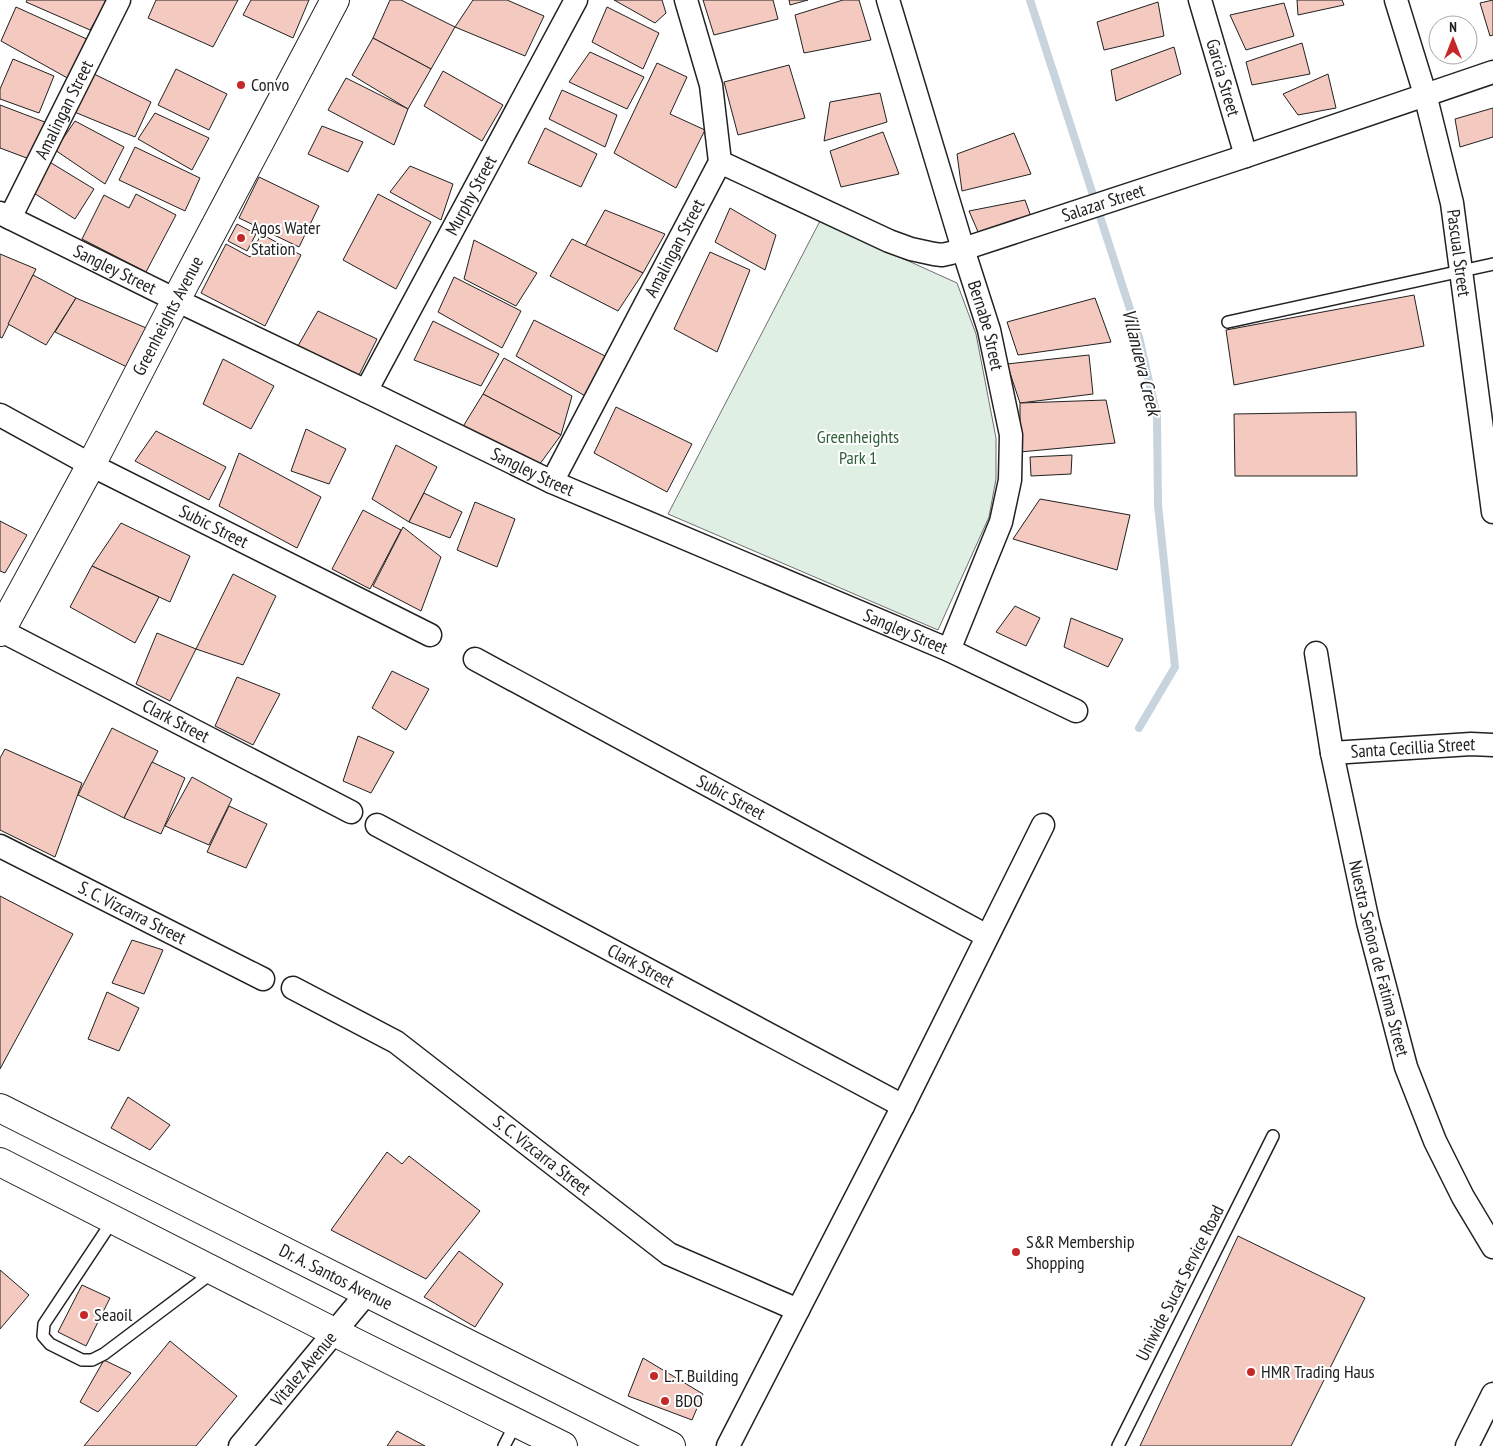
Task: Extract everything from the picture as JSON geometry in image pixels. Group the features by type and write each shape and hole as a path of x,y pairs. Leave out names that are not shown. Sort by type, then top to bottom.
{"main road":[{"name":"Greenheights Avenue","path":"0,631 91,465 335,0"},
{"name":"Dr. A. Santos Avenue","path":"0,1108 671,1446"},
{"path":"0,1162 334,1332 510,1434 563,1446"}],"street":[{"name":"Amalingan Street","path":"5,216 119,0"},
{"name":"Murphy Street","path":"366,391 576,0"},
{"path":"686,0 712,84 720,162"},
{"name":"Bernabe Street","path":"888,0 989,330 1011,434 1010,480 1001,522 948,650"},
{"name":"Garcia Street","path":"1200,0 1246,156"},
{"name":"Pascual Street","path":"1396,0 1425,94 1452,203 1492,503"},
{"name":"Salazar Street","path":"720,162 889,241 911,249 942,254 1077,212 1493,72"},
{"name":"Amalingan Street","path":"552,482 720,162"},
{"name":"Sangley Street","path":"5,216 552,482 948,650 1076,711"},
{"name":"Subic Street","path":"0,415 91,465 430,635"},
{"name":"Clark Street","path":"0,631 351,812"},
{"name":"Nuestra Señora de Fatima Street","path":"1316,653 1332,753 1368,922 1406,1067 1435,1141 1463,1198 1493,1247"},
{"name":"Subic Street","path":"475,659 987,936"},
{"name":"Santa Cecillia Street","path":"1332,753 1471,744 1493,745"},
{"name":"Clark Street","path":"377,825 903,1106"},
{"path":"728,1446 903,1106 1043,825"},
{"name":"S. C. Vizcarra Street","path":"0,846 263,979"},
{"name":"S. C. Vizcarra Street","path":"293,988 396,1042 669,1254 798,1310"},
{"name":"Vitalez Avenue","path":"240,1446 367,1293"},
{"path":"1467,1446 1493,1394"}],"lane":[{"path":"1228,322 1493,264"},
{"name":"Uniwide Sucat Service Road","path":"1118,1446 1273,1136"},
{"path":"113,1220 44,1324 43,1336 50,1344 82,1360 92,1360 104,1354 214,1271"}],"green space":[{"name":"Greenheights Park 1","path":"820,221 957,283 976,334 996,438 996,479 989,517 938,630 668,514"}],"building":[{"path":"27,0 107,1 90,30 26,2"},
{"path":"156,0 238,0 213,47 148,18"},
{"path":"251,0 309,0 293,38 243,15"},
{"path":"390,0 401,0 455,27 431,69 373,38"},
{"path":"473,0 507,0 544,16 525,56 455,27"},
{"path":"614,0 662,0 666,13 655,23"},
{"path":"703,0 773,0 778,19 714,35"},
{"path":"789,0 808,0 790,5"},
{"path":"843,0 859,0 871,40 804,53 795,15"},
{"path":"1297,0 1342,0 1344,5 1298,15"},
{"path":"1493,0 1493,35 1490,36 1480,3"},
{"path":"1158,2 1164,36 1104,50 1097,22"},
{"path":"1284,3 1294,36 1246,50 1230,15"},
{"path":"16,7 89,40 71,80 1,41"},
{"path":"607,7 659,33 643,69 592,42"},
{"path":"373,38 431,69 408,109 352,75"},
{"path":"1302,43 1310,74 1252,85 1246,62"},
{"path":"1174,47 1181,74 1116,101 1111,70"},
{"path":"590,52 644,77 627,109 569,82"},
{"path":"13,59 54,76 39,113 0,99 0,89"},
{"path":"657,63 687,77 670,114 705,130 676,188 614,153"},
{"path":"789,65 805,118 738,135 724,82"},
{"path":"176,69 227,94 209,130 158,105"},
{"path":"443,71 503,105 482,141 424,106"},
{"path":"90,72 151,102 135,137 72,111"},
{"path":"1328,74 1336,108 1298,115 1283,94"},
{"path":"346,78 408,109 394,145 328,110"},
{"path":"562,90 617,115 605,147 549,119"},
{"path":"880,93 887,122 824,141 830,102"},
{"path":"0,105 50,124 32,160 0,148"},
{"path":"1493,108 1493,137 1460,147 1455,119"},
{"path":"155,113 209,138 192,170 138,139"},
{"path":"75,121 124,147 105,184 55,150"},
{"path":"322,126 363,142 348,172 308,154"},
{"path":"545,128 597,154 581,187 528,163"},
{"path":"883,132 899,174 841,187 830,151"},
{"path":"1014,133 1031,174 962,191 957,154"},
{"path":"135,147 200,178 185,211 119,180"},
{"path":"48,161 94,189 75,219 29,190"},
{"path":"410,166 453,184 441,220 390,192"},
{"path":"259,177 319,206 299,247 239,218"},
{"path":"136,194 176,215 146,272 82,239 104,195 129,208"},
{"path":"378,194 431,222 396,289 343,260"},
{"path":"1025,200 1034,225 982,241 969,211"},
{"path":"730,208 776,235 765,270 715,242"},
{"path":"605,210 665,234 643,273 585,246"},
{"path":"237,224 256,234 247,251 228,241"},
{"path":"261,234 301,255 265,326 201,293 226,244 250,257"},
{"path":"572,239 643,273 618,311 550,276"},
{"path":"474,240 537,273 516,306 464,279"},
{"path":"710,252 750,270 717,352 674,329"},
{"path":"0,254 36,269 2,338 0,337"},
{"path":"33,275 76,298 46,345 8,324"},
{"path":"454,277 521,311 502,348 438,312"},
{"path":"1414,295 1424,346 1234,385 1226,330"},
{"path":"76,298 151,330 129,368 55,332"},
{"path":"1095,298 1111,342 1018,355 1007,322"},
{"path":"318,311 377,339 357,379 295,351"},
{"path":"534,320 607,357 587,397 516,356"},
{"path":"433,321 499,354 481,386 414,360"},
{"path":"1089,355 1093,394 1020,403 1007,364"},
{"path":"504,358 572,396 561,435 483,394"},
{"path":"223,359 274,386 251,429 203,404"},
{"path":"483,394 561,435 534,472 459,433"},
{"path":"1106,400 1115,443 1020,452 1020,403"},
{"path":"616,407 692,444 667,492 594,453"},
{"path":"1356,412 1357,476 1235,476 1234,414"},
{"path":"306,429 346,449 329,484 291,471"},
{"path":"156,431 226,467 209,500 135,461"},
{"path":"396,445 437,467 409,522 372,499"},
{"path":"239,453 321,497 297,548 219,506"},
{"path":"1072,455 1071,474 1031,476 1030,457"},
{"path":"424,493 462,512 450,538 409,522"},
{"path":"1040,499 1130,515 1117,570 1013,539"},
{"path":"475,502 515,519 497,567 457,550"},
{"path":"363,510 401,530 370,589 332,569"},
{"path":"0,521 27,535 5,573 0,571"},
{"path":"121,523 190,556 170,602 92,566"},
{"path":"403,527 441,557 421,611 373,586"},
{"path":"92,566 159,597 135,643 70,607"},
{"path":"233,574 276,596 243,665 196,649"},
{"path":"1015,606 1040,618 1026,646 996,632"},
{"path":"1071,618 1123,639 1108,667 1064,647"},
{"path":"157,633 196,649 170,701 136,684"},
{"path":"392,671 429,689 406,730 372,708"},
{"path":"237,677 280,694 253,745 215,726"},
{"path":"112,728 158,751 124,818 78,795"},
{"path":"358,736 394,752 371,793 343,781"},
{"path":"5,749 82,783 55,857 0,830 0,758"},
{"path":"152,762 185,778 161,834 124,818"},
{"path":"192,777 232,799 209,845 165,826"},
{"path":"229,806 267,824 246,868 207,852"},
{"path":"0,896 73,934 0,1069"},
{"path":"132,940 163,950 144,994 112,983"},
{"path":"107,992 139,1008 119,1051 88,1039"},
{"path":"128,1097 170,1125 150,1150 111,1128"},
{"path":"387,1152 402,1164 409,1156 480,1211 426,1279 331,1230"},
{"name":"HMR Trading Haus","path":"1238,1236 1365,1298 1291,1446 1140,1446"},
{"path":"459,1251 503,1284 475,1327 424,1297"},
{"path":"0,1270 29,1295 0,1329"},
{"name":"Seaoil","path":"82,1285 110,1298 86,1346 58,1332"},
{"path":"170,1341 237,1396 196,1446 84,1446"},
{"name":"L.T. Building","path":"643,1358 703,1394 692,1420 628,1396"},
{"path":"104,1360 131,1373 98,1412 80,1402"},
{"path":"397,1431 425,1446 387,1446"}],"waterway":[{"name":"Villanueva Creek","path":"1030,0 1139,337 1157,417 1158,505 1175,667 1139,728"}],"place":[{"name":"Convo","path":"241,85"},
{"name":"Agos Water Station","path":"241,238"},
{"name":"S&R Membership Shopping","path":"1016,1252"},
{"name":"Seaoil","path":"84,1315"},
{"name":"HMR Trading Haus","path":"1251,1372"},
{"name":"L.T. Building","path":"654,1376"},
{"name":"BDO","path":"665,1401"}]}
